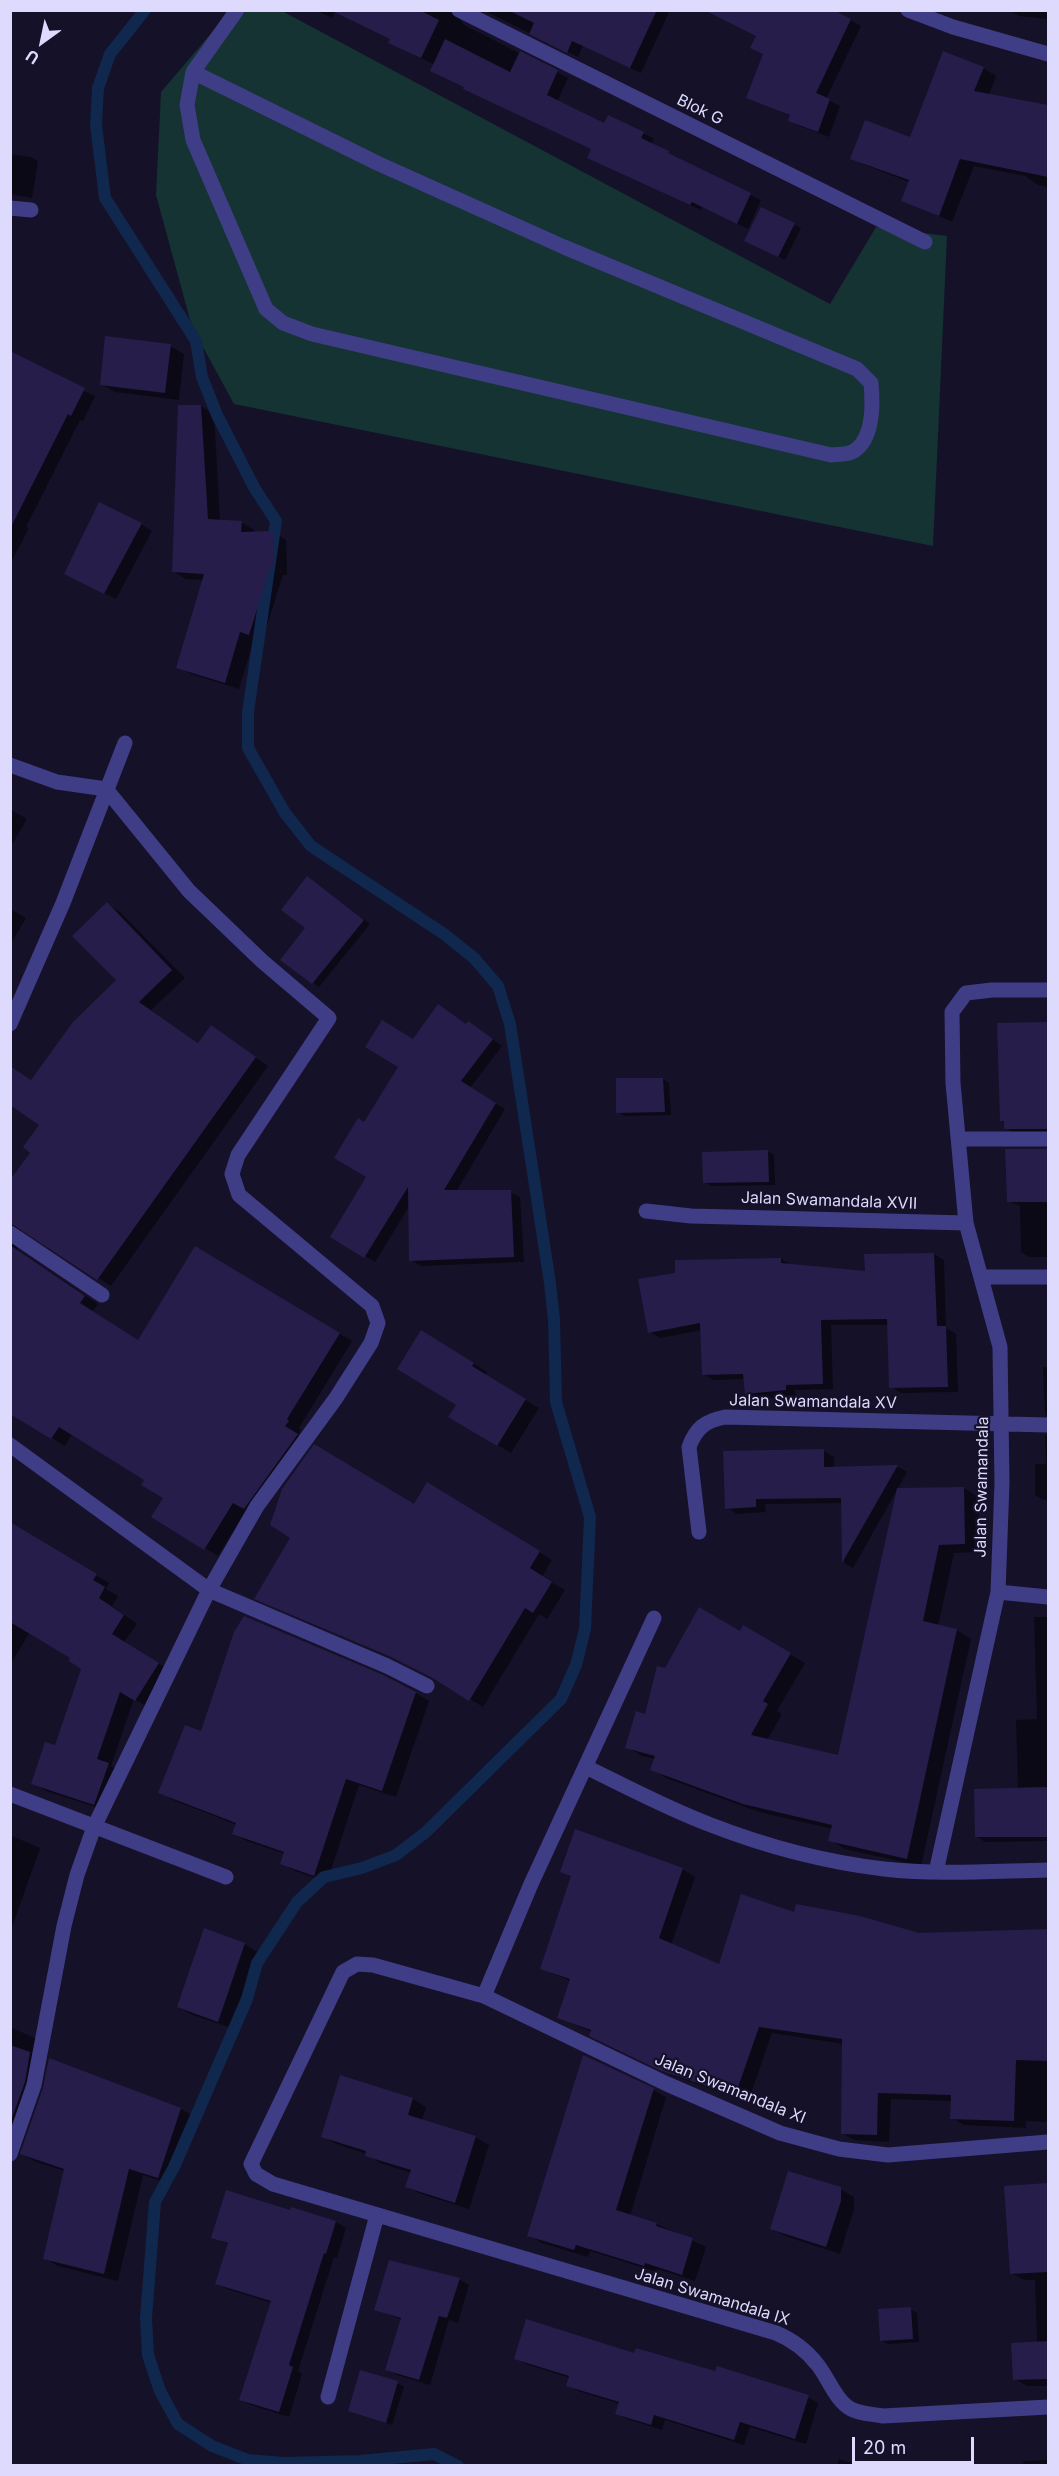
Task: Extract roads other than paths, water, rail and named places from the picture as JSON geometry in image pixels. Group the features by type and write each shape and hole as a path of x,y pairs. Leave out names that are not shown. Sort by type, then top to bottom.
{"street":[{"path":"194,72 377,163 553,242 857,369 871,383 873,404 865,441 853,452 831,455 312,334 283,323 266,309 193,140 187,105 194,72 237,10"},
{"name":"Blok G","path":"459,10 925,242"},
{"path":"908,10 953,27 1048,54"},
{"path":"10,208 31,210"},
{"path":"10,1024 63,903 105,789 125,743"},
{"path":"10,765 57,782 105,789 189,891 262,961 329,1018 238,1155 232,1174 238,1195 372,1306 378,1323 371,1343 336,1398 257,1506 209,1590 93,1827 77,1875 67,1916 34,2085 10,2154"},
{"name":"Jalan Swamandala","path":"936,1872 998,1592 1002,1483 1000,1347 983,1277 966,1223 953,1083 952,1012 966,993 992,990 1048,990"},
{"path":"958,1139 1048,1139"},
{"name":"Jalan Swamandala XVII","path":"646,1211 691,1216 966,1223"},
{"path":"10,1233 102,1294"},
{"path":"983,1277 1048,1277"},
{"name":"Jalan Swamandala XV","path":"699,1532 689,1447 693,1436 709,1420 725,1417 1001,1425"},
{"path":"1001,1425 1048,1425"},
{"path":"10,1445 209,1590 387,1666 427,1686"},
{"path":"998,1592 1048,1597"},
{"path":"484,1996 531,1884 654,1618"},
{"path":"586,1767 710,1825 777,1847 884,1869 936,1872 1048,1870"},
{"path":"10,1794 226,1877"},
{"name":"Jalan Swamandala XI","path":"357,1964 373,1965 484,1996 688,2093 780,2133 839,2149 888,2155 1048,2142"},
{"name":"Jalan Swamandala IX","path":"357,1964 343,1972 251,2164 256,2174 273,2184 776,2333 795,2341 818,2365 833,2390 848,2408 862,2413 883,2416 1048,2407"},
{"path":"328,2397 377,2215"}],"waterway":[{"path":"145,10 110,54 98,88 96,125 105,198 196,341 202,377 217,415 255,489 276,521 248,712 248,748 285,813 311,846 444,934 474,958 498,986 510,1024 550,1283 554,1319 556,1402 590,1517 585,1629 576,1665 561,1699 426,1832 396,1855 362,1868 324,1877 297,1902 257,1963 247,1999 174,2167 155,2202 146,2318 148,2355 160,2391 178,2424 212,2446 248,2460 284,2463 360,2461 434,2454 458,2466"}]}
